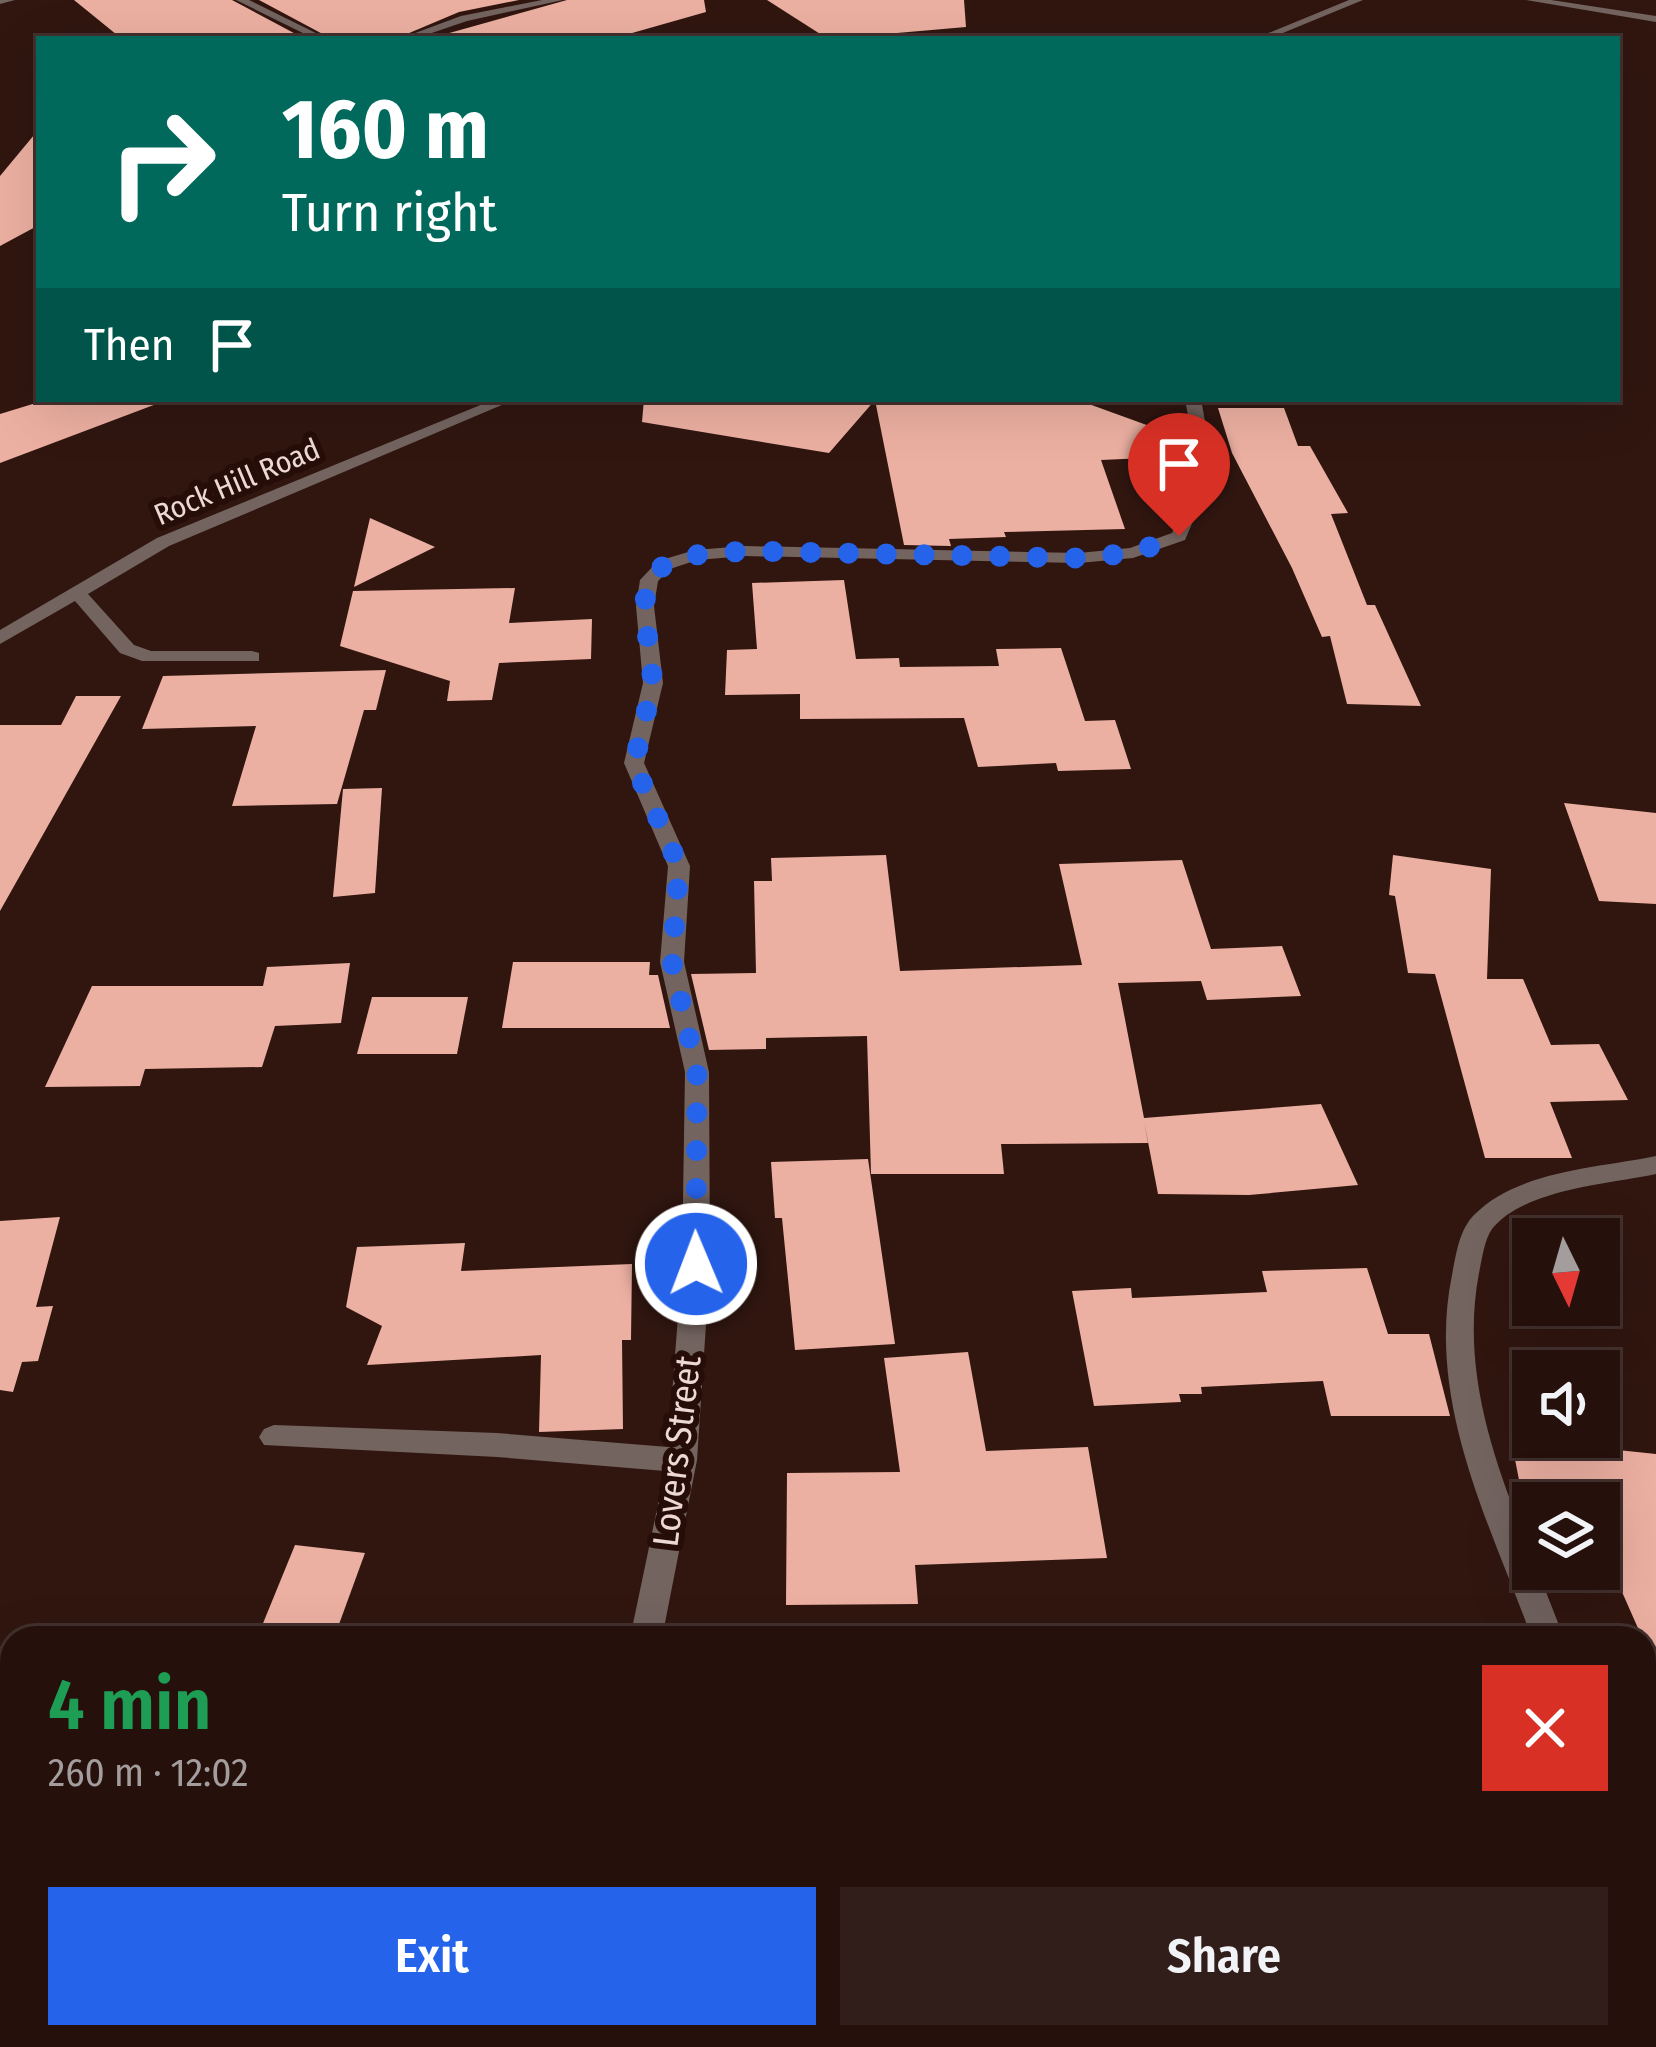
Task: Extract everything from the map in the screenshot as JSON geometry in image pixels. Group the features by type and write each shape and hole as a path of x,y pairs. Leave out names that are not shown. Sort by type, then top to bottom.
{"street":[{"path":"0,1 10,0"},
{"path":"242,0 317,36"},
{"path":"413,36 465,18 558,0"},
{"path":"1267,36 1358,0"},
{"path":"1531,0 1656,19"},
{"name":"Rock Hill Road","path":"0,638 163,542 501,402"},
{"name":"Lovers Street","path":"648,1626 682,1460 696,1264 697,1072 672,962 679,866 634,764 653,683 644,606 649,580 664,565 695,555 745,551 1079,558 1155,547 1179,536 1206,472 1193,402"},
{"path":"76,591 128,649 149,657 252,656"},
{"path":"1542,1626 1485,1476 1463,1380 1457,1295 1479,1225 1520,1197 1656,1165"},
{"path":"274,1437 497,1445 682,1460"}],"building":[{"path":"74,0 232,0 299,36 118,36"},
{"path":"259,0 519,0 459,12 402,36 326,36"},
{"path":"567,0 704,0 706,12 622,36 439,36"},
{"path":"767,0 964,0 966,27 823,36"},
{"path":"36,133 36,227 0,246 0,176"},
{"path":"39,402 159,403 0,463 0,414"},
{"path":"644,402 873,402 829,453 642,422"},
{"path":"875,402 1083,402 1188,440 1191,456 1101,460 1125,529 1004,532 1006,537 949,539 951,546 904,545"},
{"path":"1218,408 1284,408 1298,446 1310,446 1348,513 1331,514 1367,605 1375,605 1421,706 1347,704 1330,636 1322,637 1232,453"},
{"path":"370,518 435,547 354,587"},
{"path":"844,580 856,659 899,658 900,667 999,666 996,649 1061,648 1085,721 1115,720 1131,769 1058,771 1056,763 978,767 964,718 800,719 800,694 725,695 727,650 757,649 752,583"},
{"path":"515,588 509,623 592,619 591,659 499,663 492,700 447,701 450,681 340,646 353,591"},
{"path":"386,670 376,710 364,710 337,804 232,806 256,726 142,729 163,676"},
{"path":"76,696 121,696 0,911 0,725 61,725"},
{"path":"382,788 375,893 333,897 343,789"},
{"path":"1564,803 1656,813 1656,904 1599,901"},
{"path":"886,855 900,971 1082,965 1059,864 1182,860 1211,949 1282,946 1301,996 1207,1000 1201,981 1118,983 1144,1118 1321,1104 1358,1185 1249,1195 1158,1194 1144,1121 1148,1143 1001,1144 1004,1174 871,1174 867,1036 766,1038 766,1049 709,1050 691,974 756,973 754,881 772,881 771,858"},
{"path":"1393,855 1491,869 1487,979 1523,979 1551,1045 1599,1044 1628,1100 1550,1102 1572,1158 1485,1158 1435,974 1408,973 1395,896 1389,895"},
{"path":"513,962 650,962 649,975 658,975 670,1028 502,1028"},
{"path":"350,963 341,1023 275,1026 262,1067 145,1069 140,1086 45,1087 92,986 263,986 267,967"},
{"path":"372,997 468,997 457,1054 357,1054"},
{"path":"868,1159 895,1344 795,1350 782,1218 775,1218 771,1162"},
{"path":"60,1217 36,1307 53,1306 38,1361 22,1362 13,1392 0,1390 0,1221"},
{"path":"465,1243 461,1271 632,1264 631,1340 622,1340 623,1429 539,1432 541,1355 367,1365 382,1326 346,1307 357,1247"},
{"path":"1367,1268 1388,1334 1429,1334 1450,1416 1331,1416 1323,1381 1201,1387 1202,1394 1179,1394 1181,1402 1094,1406 1072,1291 1131,1288 1132,1298 1267,1292 1262,1271"},
{"path":"968,1352 986,1451 1088,1447 1107,1558 915,1565 918,1604 786,1605 787,1473 900,1472 884,1358"},
{"path":"1620,1450 1656,1454 1656,1626 1637,1626 1620,1587 1620,1482 1519,1482 1515,1458 1620,1458"},
{"path":"295,1545 365,1553 338,1626 262,1626"}],"route":[{"path":"696,1264 697,1072 672,962 679,866 634,764 653,683 644,606 649,580 664,565 695,555 745,551 1079,558 1133,553 1179,536"}]}
